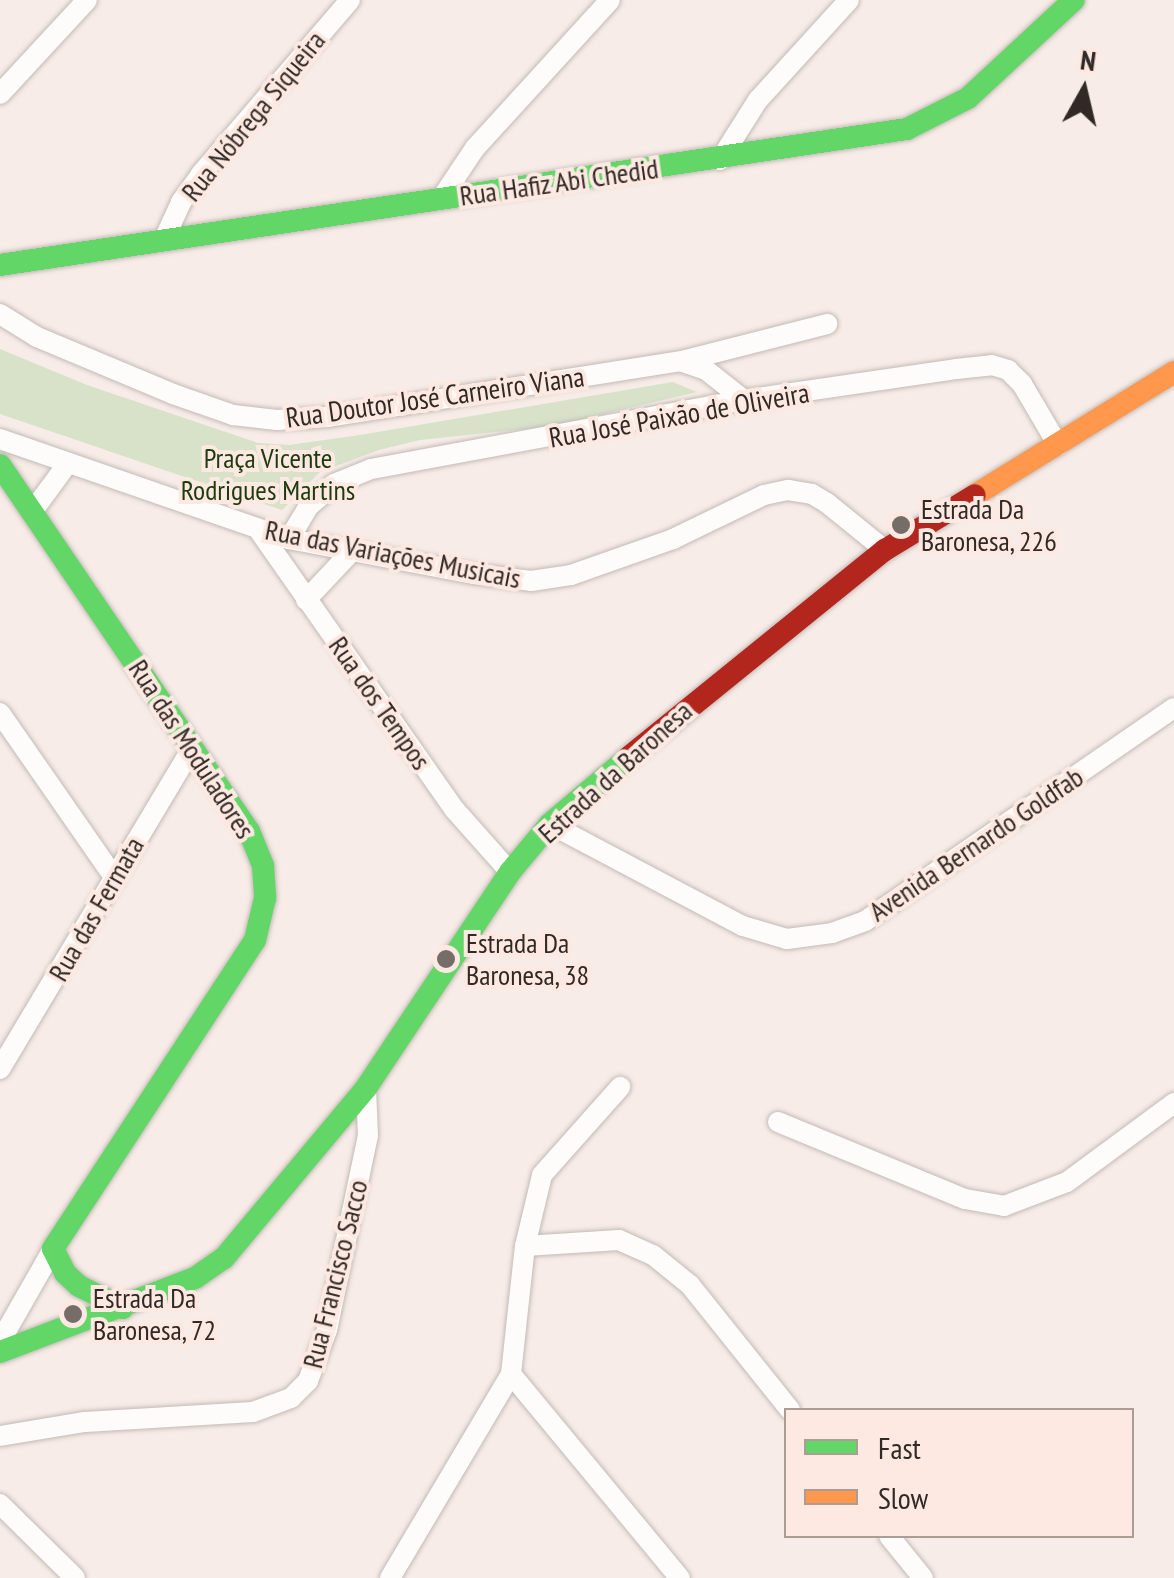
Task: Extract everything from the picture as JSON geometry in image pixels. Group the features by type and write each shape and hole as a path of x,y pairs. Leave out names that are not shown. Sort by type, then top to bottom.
{"street":[{"path":"0,94 87,0"},
{"name":"Rua Nóbrega Siqueira","path":"165,237 181,202 201,174 350,0"},
{"path":"441,199 475,148 610,0"},
{"path":"720,160 758,100 849,0"},
{"name":"Rua Hafiz Abi Chedid","path":"0,264 165,237 720,160 907,128 968,98 1074,0"},
{"name":"Rua Doutor José Carneiro Viana","path":"0,314 37,337 173,394 233,414 276,420 327,417 682,362 827,324"},
{"path":"682,362 706,370 744,400"},
{"name":"Rua José Paixão de Oliveira","path":"289,539 309,506 334,484 371,468 744,400 992,365 1008,370 1022,384 1058,445"},
{"name":"Estrada da Baronesa","path":"0,1352 196,1278 224,1258 366,1088 510,872 550,824 666,724 884,550 1174,372"},
{"name":"Rua das Variações Musicais","path":"0,439 289,539 475,574 556,579 673,539 764,495 788,490 812,494 884,550"},
{"name":"Rua das Moduladores","path":"0,464 248,831 263,866 265,898 255,940 53,1249 0,1342"},
{"path":"32,512 68,464"},
{"name":"Rua dos Tempos","path":"258,529 455,810 510,872"},
{"path":"306,600 352,551"},
{"name":"Avenida Bernardo Goldfab","path":"550,824 743,926 787,939 832,933 865,922 1174,708"},
{"path":"0,714 114,878"},
{"name":"Rua das Fermata","path":"0,1069 192,748"},
{"path":"390,1578 511,1374 525,1246 542,1174 620,1087"},
{"name":"Rua Francisco Sacco","path":"0,1436 84,1422 253,1412 291,1398 300,1390 308,1381 327,1330 368,1136 366,1088"},
{"path":"778,1122 966,1199 1004,1206 1067,1182 1174,1102"},
{"path":"525,1246 619,1240 653,1255 690,1285 788,1408"},
{"path":"53,1249 65,1273 79,1286 123,1308"},
{"path":"511,1374 680,1578"},
{"path":"0,1504 76,1578"},
{"path":"891,1538 923,1578"}],"green space":[{"name":"Praça Vicente Rodrigues Martins","path":"0,349 87,385 258,443 289,445 673,382 697,392 553,426 420,440 379,450 320,472 282,510 0,414"}],"traffic: fast":[{"path":"0,265 907,129 968,98 1074,0"},
{"path":"0,465 249,831 263,866 265,898 255,940 53,1249 65,1273 79,1286 123,1308"},
{"path":"0,1352 195,1278 224,1258 366,1088 510,872 550,824 629,757"}],"traffic: slow":[{"path":"975,495 1174,372"}],"traffic: jam":[{"path":"629,757 885,550 975,495"}],"place":[{"name":"Estrada Da Baronesa, 226","path":"901,525"},
{"name":"Estrada Da Baronesa, 38","path":"446,959"},
{"name":"Estrada Da Baronesa, 72","path":"73,1314"}]}
